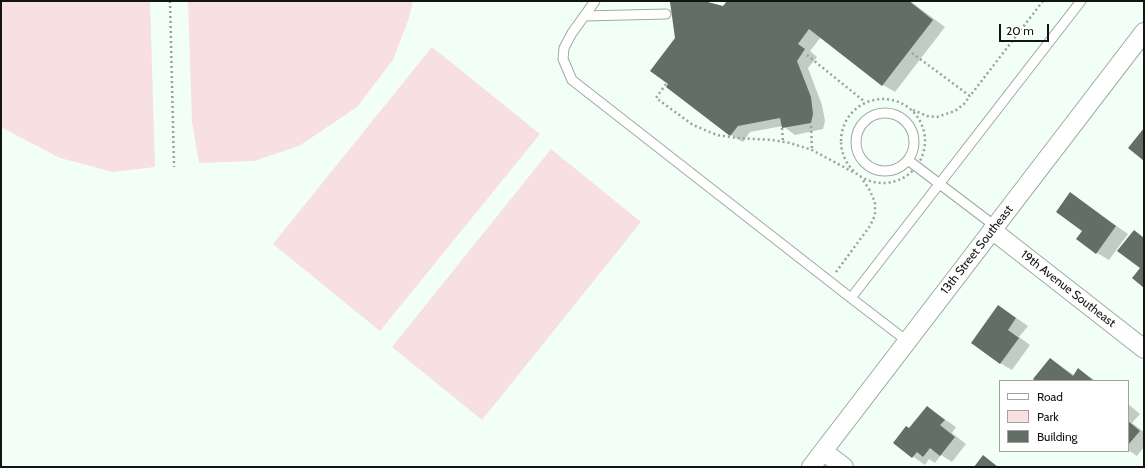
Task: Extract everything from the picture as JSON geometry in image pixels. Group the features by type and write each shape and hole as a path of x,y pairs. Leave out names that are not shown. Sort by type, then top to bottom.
{"street":[{"name":"13th Street Southeast","path":"811,467 1144,32"},
{"name":"19th Avenue Southeast","path":"994,228 1144,349"},
{"path":"823,450 844,467"}],"lane":[{"path":"596,1 572,33 564,48 563,59 572,80 907,341"},
{"path":"851,298 1081,1"},
{"path":"584,16 666,14"},
{"path":"881,113 890,113 903,120 912,132 914,141 908,160 901,166 883,171 874,169 866,164 860,157 856,139 864,122 871,116 881,113"},
{"path":"908,160 994,228"}],"path":[{"path":"170,1 174,167"},
{"path":"855,173 846,162 842,149 841,135 845,122 854,110 865,102 879,98 893,99 927,116 937,117 955,111 964,104 1043,1"},
{"path":"912,53 970,96"},
{"path":"807,55 865,102"},
{"path":"666,84 656,98 693,125 717,135 783,142 812,150 867,180 881,183 894,182 907,176 917,167 924,154 926,140 924,126 910,108"},
{"path":"811,126 812,150"},
{"path":"782,128 783,142"},
{"path":"829,281 870,226 875,215 875,202 861,176"}],"green space":[{"path":"1,1 150,1 155,167 113,172 60,158 1,127"},
{"path":"188,1 413,1 409,18 393,60 357,107 299,146 254,161 199,163 192,122"},
{"path":"432,47 540,134 380,331 273,244"},
{"path":"551,149 641,222 482,420 392,347"}],"building":[{"path":"704,1 723,6 727,1 909,1 933,20 882,86 809,29 798,44 805,49 797,61 811,97 813,114 811,123 782,128 780,118 738,126 730,136 666,87 668,84 650,71 675,38 670,2"},
{"path":"1144,128 1144,161 1128,148"},
{"path":"1070,192 1116,226 1096,254 1076,239 1082,231 1056,212"},
{"path":"1134,230 1144,238 1144,288 1132,278 1140,268 1117,251"},
{"path":"998,305 1016,318 1008,330 1019,338 1000,364 971,343"},
{"path":"1050,358 1073,376 1078,368 1093,380 1034,380 1033,379"},
{"path":"927,406 945,420 940,425 955,437 940,456 930,448 923,457 917,452 912,458 893,443 906,426 909,428"},
{"path":"1129,422 1140,431 1129,444"},
{"path":"983,455 998,467 974,467"}]}
